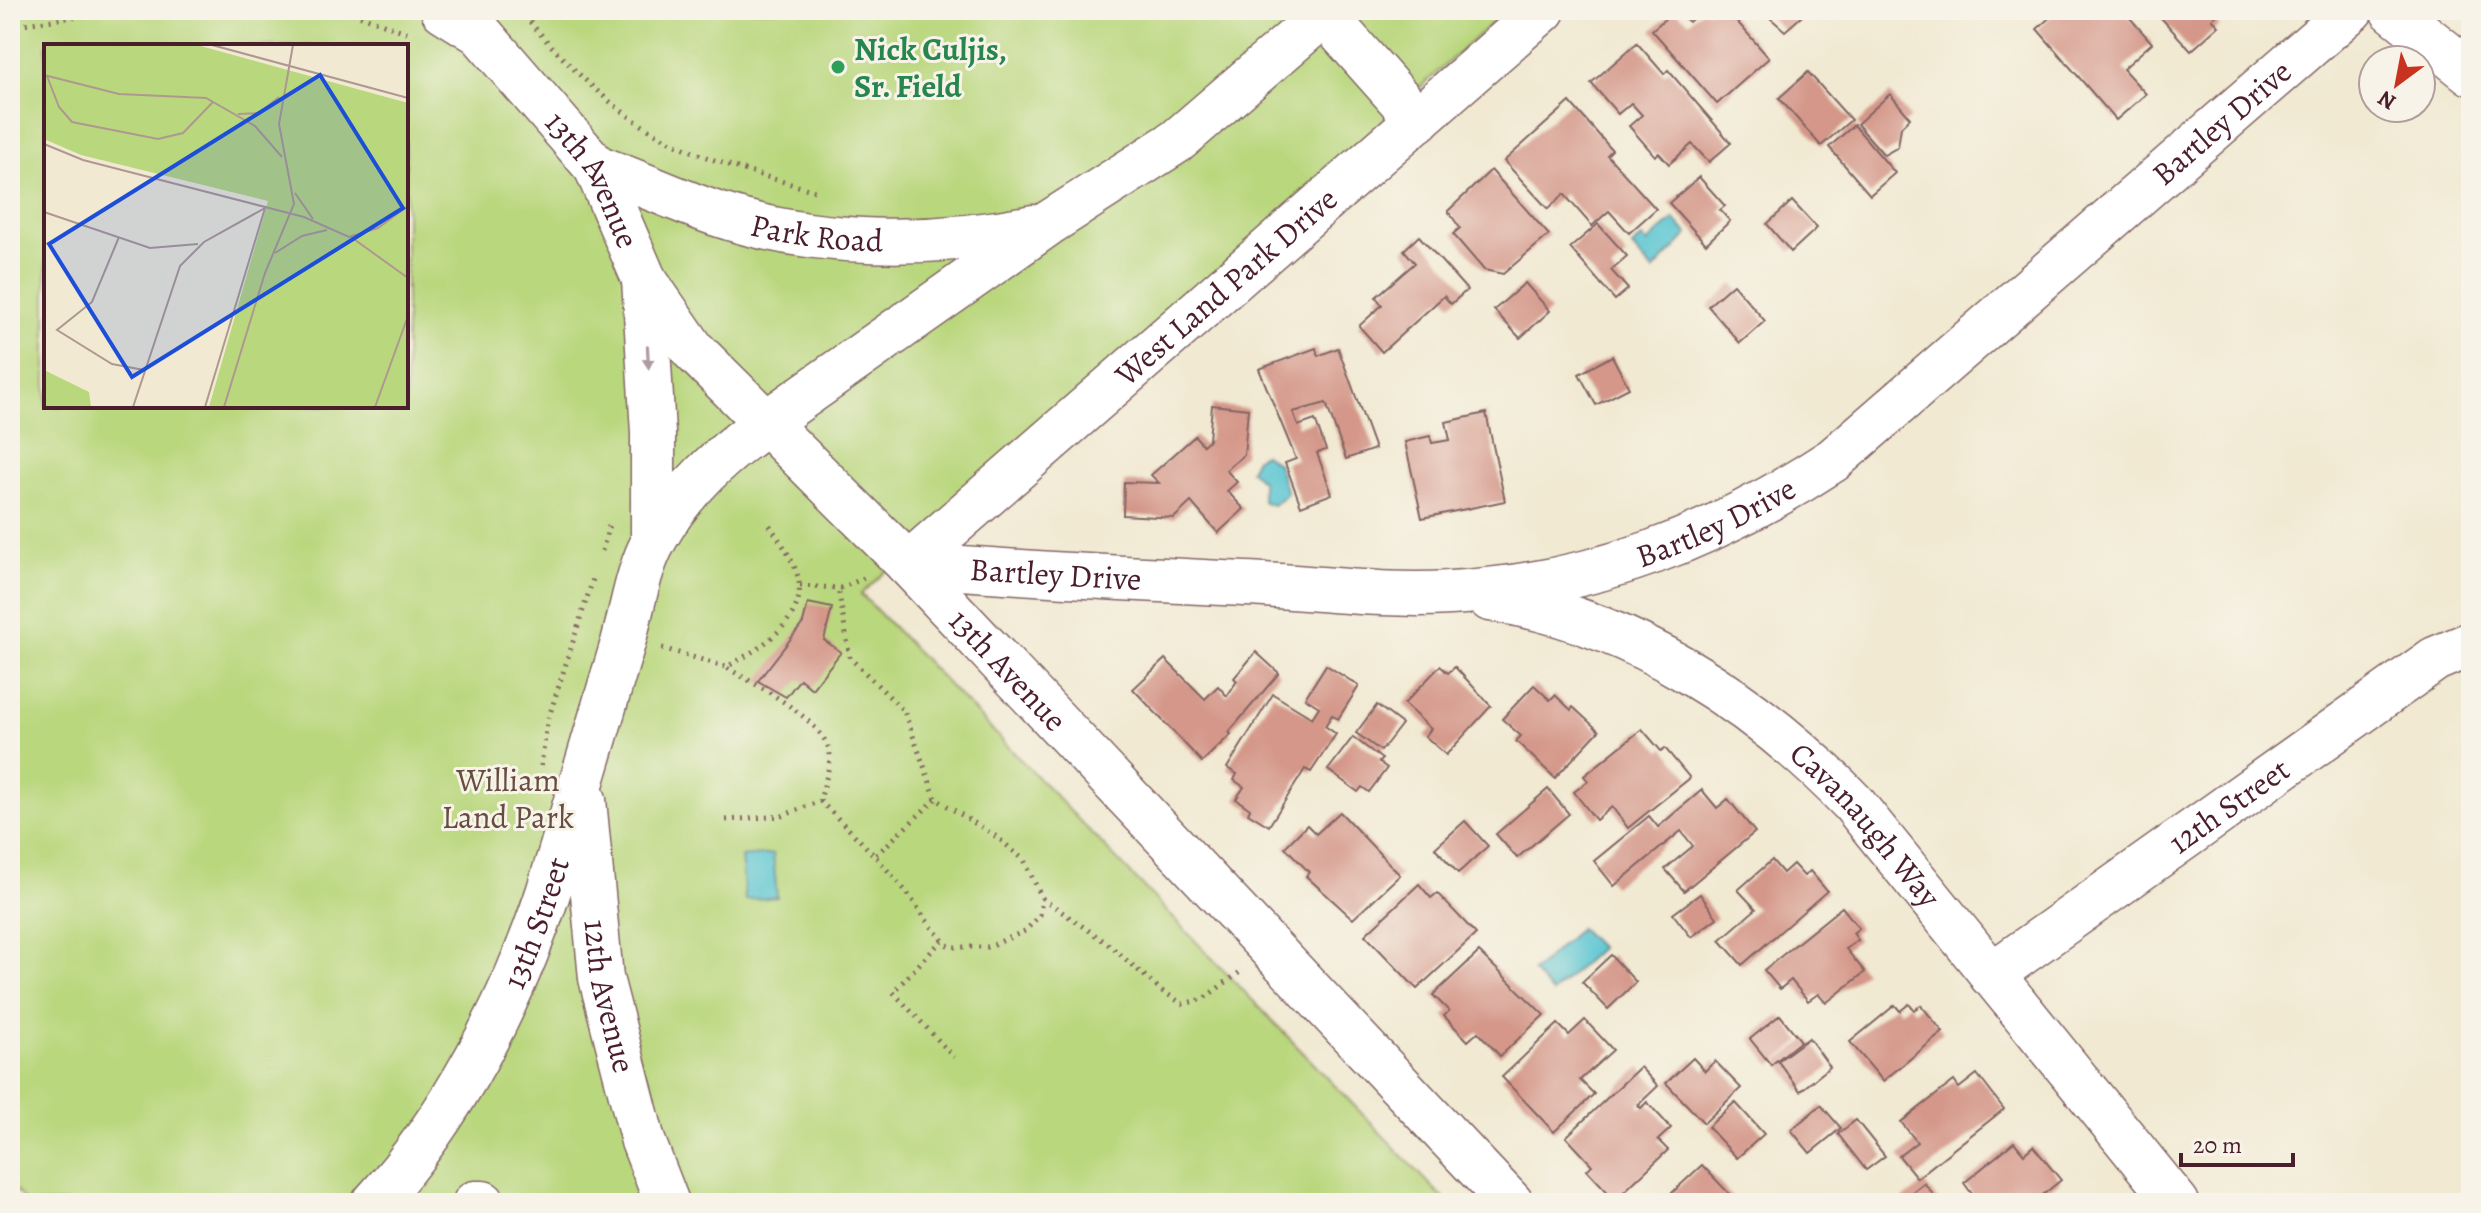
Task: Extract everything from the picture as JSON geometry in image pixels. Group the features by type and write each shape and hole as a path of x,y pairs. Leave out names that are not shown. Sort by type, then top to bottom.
{"street":[{"name":"West Land Park Drive","path":"890,569 1543,10"},
{"name":"Bartley Drive","path":"890,569 1448,593 1538,584 1631,562 1709,532 1773,499 1833,460 2351,10"},
{"path":"2392,10 2471,73"},
{"path":"1327,12 1418,120"},
{"name":"Park Road","path":"767,422 1049,223 1177,141 1327,12"},
{"name":"13th Avenue","path":"428,24 471,22 596,167 644,279 693,350 767,422 890,569 1511,1203"},
{"name":"Park Road","path":"596,167 717,214 785,231 855,239 969,237 1049,223"},
{"path":"644,279 653,433 653,541"},
{"name":"13th Street","path":"374,1203 430,1131 473,1060 511,988 547,896 653,541 701,474 767,422"},
{"name":"Cavanaugh Way","path":"1448,593 1505,601 1592,628 1639,647 1727,695 1795,747 1853,803 2177,1203"},
{"name":"12th Street","path":"1991,975 2435,659 2471,644"},
{"name":"12th Avenue","path":"582,781 601,978 643,1141 667,1203"},
{"path":"475,1203 483,1203"}],"path":[{"path":"10,26 124,10"},
{"path":"345,10 403,29 428,24"},
{"path":"519,10 606,97 663,138 714,160 826,195"},
{"path":"598,562 611,518"},
{"path":"726,667 760,649 791,616 800,586 794,568 767,521"},
{"path":"800,586 838,588 890,569"},
{"path":"540,770 547,723 594,576"},
{"path":"838,588 850,658 904,711 936,799 997,837 1024,860 1042,898 1108,944 1162,991 1183,1004 1203,999 1245,969"},
{"path":"672,651 726,667 780,699 819,732 830,755 820,801"},
{"path":"876,855 936,799"},
{"path":"726,820 782,816 820,801"},
{"path":"820,801 876,855 950,947 988,947 1025,931 1040,915 1042,898"},
{"path":"942,940 893,992 954,1057"},
{"path":"10,1184 27,1203"}],"green space":[{"name":"William Land Park","path":"10,10 1506,10 861,594 1448,1203 27,1203 10,1184"}],"water":[{"path":"1674,219 1688,234 1653,271 1632,247 1642,238 1647,243"},
{"path":"1264,454 1277,463 1287,493 1273,505 1262,501 1262,481 1250,470 1256,458"},
{"path":"773,854 777,897 745,900 741,857"},
{"path":"1580,928 1600,948 1552,993 1533,972"}],"building":[{"path":"1675,10 1689,22 1702,10 1727,10 1769,58 1717,104 1652,30"},
{"path":"1761,10 1809,10 1785,31"},
{"path":"2058,10 2123,10 2152,43 2123,69 2146,94 2116,120 2037,29"},
{"path":"2154,10 2222,10 2212,19 2219,26 2191,51"},
{"path":"1637,43 1664,74 1668,70 1731,143 1709,162 1692,144 1669,164 1659,153 1655,156 1629,126 1642,115 1631,103 1618,114 1591,83"},
{"path":"1808,72 1851,120 1821,146 1779,98"},
{"path":"1890,94 1910,118 1901,127 1898,147 1884,155 1857,124"},
{"path":"1570,102 1612,150 1607,155 1656,209 1629,233 1609,211 1592,226 1564,194 1548,209 1504,161"},
{"path":"1854,125 1895,173 1870,195 1829,147"},
{"path":"1491,170 1549,235 1503,274 1484,270 1453,234 1460,228 1448,211"},
{"path":"1699,177 1725,206 1720,210 1730,221 1706,244 1669,203"},
{"path":"1792,201 1817,228 1791,252 1767,224"},
{"path":"1598,224 1627,256 1611,270 1628,289 1615,300 1570,248"},
{"path":"1419,236 1467,290 1451,304 1444,296 1382,352 1359,326 1382,305 1376,297 1415,263 1404,250"},
{"path":"1525,283 1550,311 1520,338 1494,310"},
{"path":"1733,284 1765,321 1740,343 1708,306"},
{"path":"1316,348 1318,356 1338,348 1375,449 1346,459 1326,403 1293,412 1298,426 1315,420 1326,450 1317,453 1332,494 1301,506 1285,463 1296,459 1259,369"},
{"path":"1612,356 1629,388 1596,405 1579,374"},
{"path":"1212,405 1248,409 1244,455 1226,470 1237,482 1227,491 1244,509 1218,533 1191,502 1174,518 1123,515 1124,482 1159,483 1151,475 1195,436 1203,445 1209,440"},
{"path":"1486,413 1505,501 1422,518 1405,442 1430,436 1432,443 1450,440 1446,422"},
{"path":"808,603 832,608 824,640 841,652 812,689 800,679 786,697 758,681 803,623"},
{"path":"1256,652 1279,673 1229,732 1231,734 1202,762 1133,689 1165,659 1205,699 1218,686 1227,696 1237,681 1234,678"},
{"path":"1326,665 1359,686 1338,719 1332,715 1325,726 1336,734 1311,772 1305,769 1269,826 1248,813 1250,809 1236,799 1244,787 1234,780 1237,774 1227,768 1273,694 1312,718 1319,707 1305,698"},
{"path":"1440,666 1448,673 1455,667 1491,706 1446,755 1425,736 1431,729 1404,704"},
{"path":"1534,685 1550,700 1555,695 1571,710 1573,707 1599,731 1555,778 1516,741 1521,736 1502,719"},
{"path":"1377,705 1402,724 1381,751 1356,733"},
{"path":"1642,729 1661,751 1665,748 1690,778 1628,828 1612,807 1596,820 1574,792 1588,781 1584,776"},
{"path":"1353,737 1382,759 1379,762 1387,768 1369,792 1362,787 1358,792 1328,770"},
{"path":"1548,789 1569,814 1517,858 1496,834"},
{"path":"1702,790 1717,808 1728,799 1755,832 1684,891 1665,869 1693,846 1681,831 1614,886 1594,861 1649,816 1658,827"},
{"path":"1340,812 1400,875 1353,919 1306,876 1309,872 1285,847 1307,825 1316,834"},
{"path":"1465,821 1488,846 1458,873 1435,848"},
{"path":"1772,860 1783,873 1793,864 1804,876 1810,871 1827,891 1742,965 1720,940 1756,909 1738,890"},
{"path":"1419,884 1431,898 1437,893 1476,934 1417,989 1365,935"},
{"path":"1700,894 1717,918 1691,937 1673,914"},
{"path":"1842,907 1859,928 1853,933 1858,940 1846,949 1865,972 1826,1003 1818,994 1808,1001 1791,980 1780,989 1764,970"},
{"path":"1479,952 1544,1015 1500,1056 1478,1032 1468,1041 1444,1016 1449,1011 1433,995"},
{"path":"1611,955 1636,982 1608,1009 1582,982"},
{"path":"1909,1004 1914,1010 1921,1005 1943,1032 1883,1081 1850,1042 1895,1005 1900,1011"},
{"path":"1780,1015 1801,1041 1771,1065 1750,1039"},
{"path":"1585,1020 1613,1050 1580,1080 1594,1094 1554,1132 1502,1077 1558,1024 1569,1035"},
{"path":"1809,1038 1830,1067 1800,1091 1778,1061"},
{"path":"1693,1058 1705,1071 1715,1061 1741,1088 1704,1123 1666,1083"},
{"path":"1640,1067 1658,1086 1638,1105 1641,1108 1647,1102 1671,1128 1658,1140 1668,1150 1615,1200 1587,1170 1592,1165 1566,1137"},
{"path":"1977,1074 2004,1109 1917,1178 1899,1156 1917,1142 1901,1122 1954,1081 1959,1088"},
{"path":"1735,1102 1764,1134 1737,1158 1708,1127"},
{"path":"1821,1105 1841,1128 1810,1153 1791,1130"},
{"path":"1856,1120 1885,1156 1866,1170 1838,1134"},
{"path":"2014,1142 2024,1154 2033,1146 2061,1180 2033,1203 1960,1203 1972,1194 1964,1183"},
{"path":"1702,1165 1738,1203 1661,1203"},
{"path":"1924,1183 1940,1203 1898,1203"}],"place":[{"name":"Nick Culjis, Sr. Field","path":"838,67"}]}
